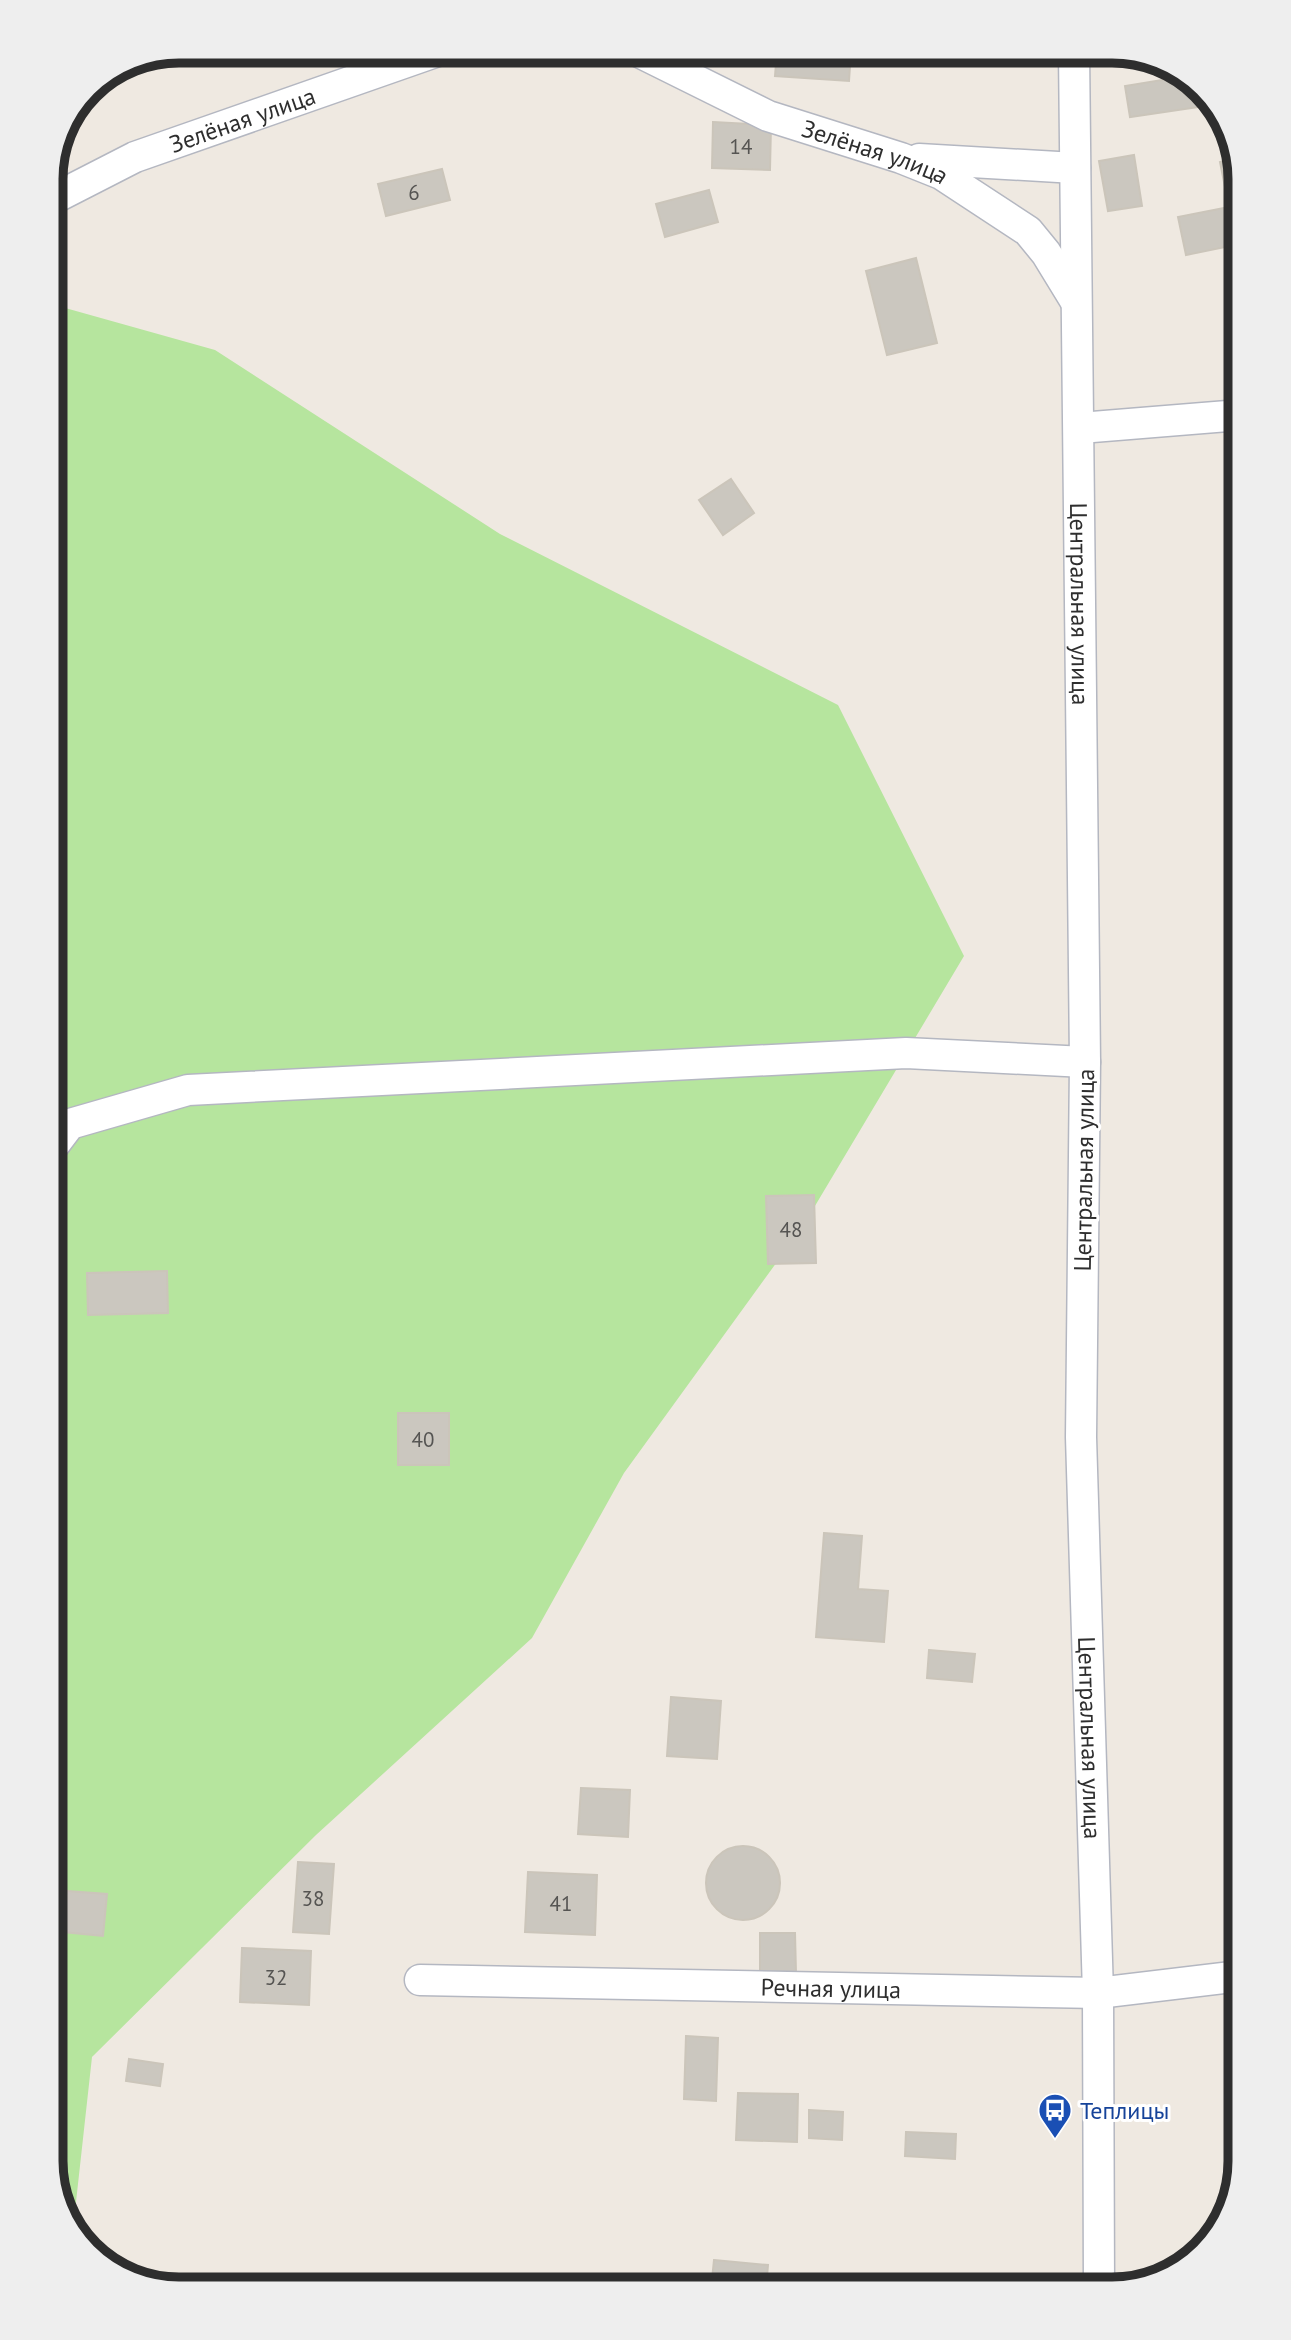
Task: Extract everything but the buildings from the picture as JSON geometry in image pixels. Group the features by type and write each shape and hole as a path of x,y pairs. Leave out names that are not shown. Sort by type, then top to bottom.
{"street":[{"name":"Зелёная улица","path":"63,194 135,157 404,63"},
{"name":"Зелёная улица","path":"661,63 768,116 901,158 942,174 1028,231 1046,253 1076,303"},
{"name":"Центральная улица","path":"1074,63 1085,1062 1081,1437 1098,1993 1099,2277"},
{"path":"901,158 1075,168"},
{"path":"1080,428 1228,416"},
{"path":"63,1121 188,1090 906,1053 1085,1062"},
{"name":"Речная улица","path":"420,1980 1098,1993 1228,1977"}],"green space":[{"path":"63,307 215,350 500,534 838,705 964,956 803,1226 624,1473 532,1638 316,1835 92,2057 75,2211 65,2183 63,2160"}],"place":[{"name":"Теплицы","path":"1055,2140"}]}
